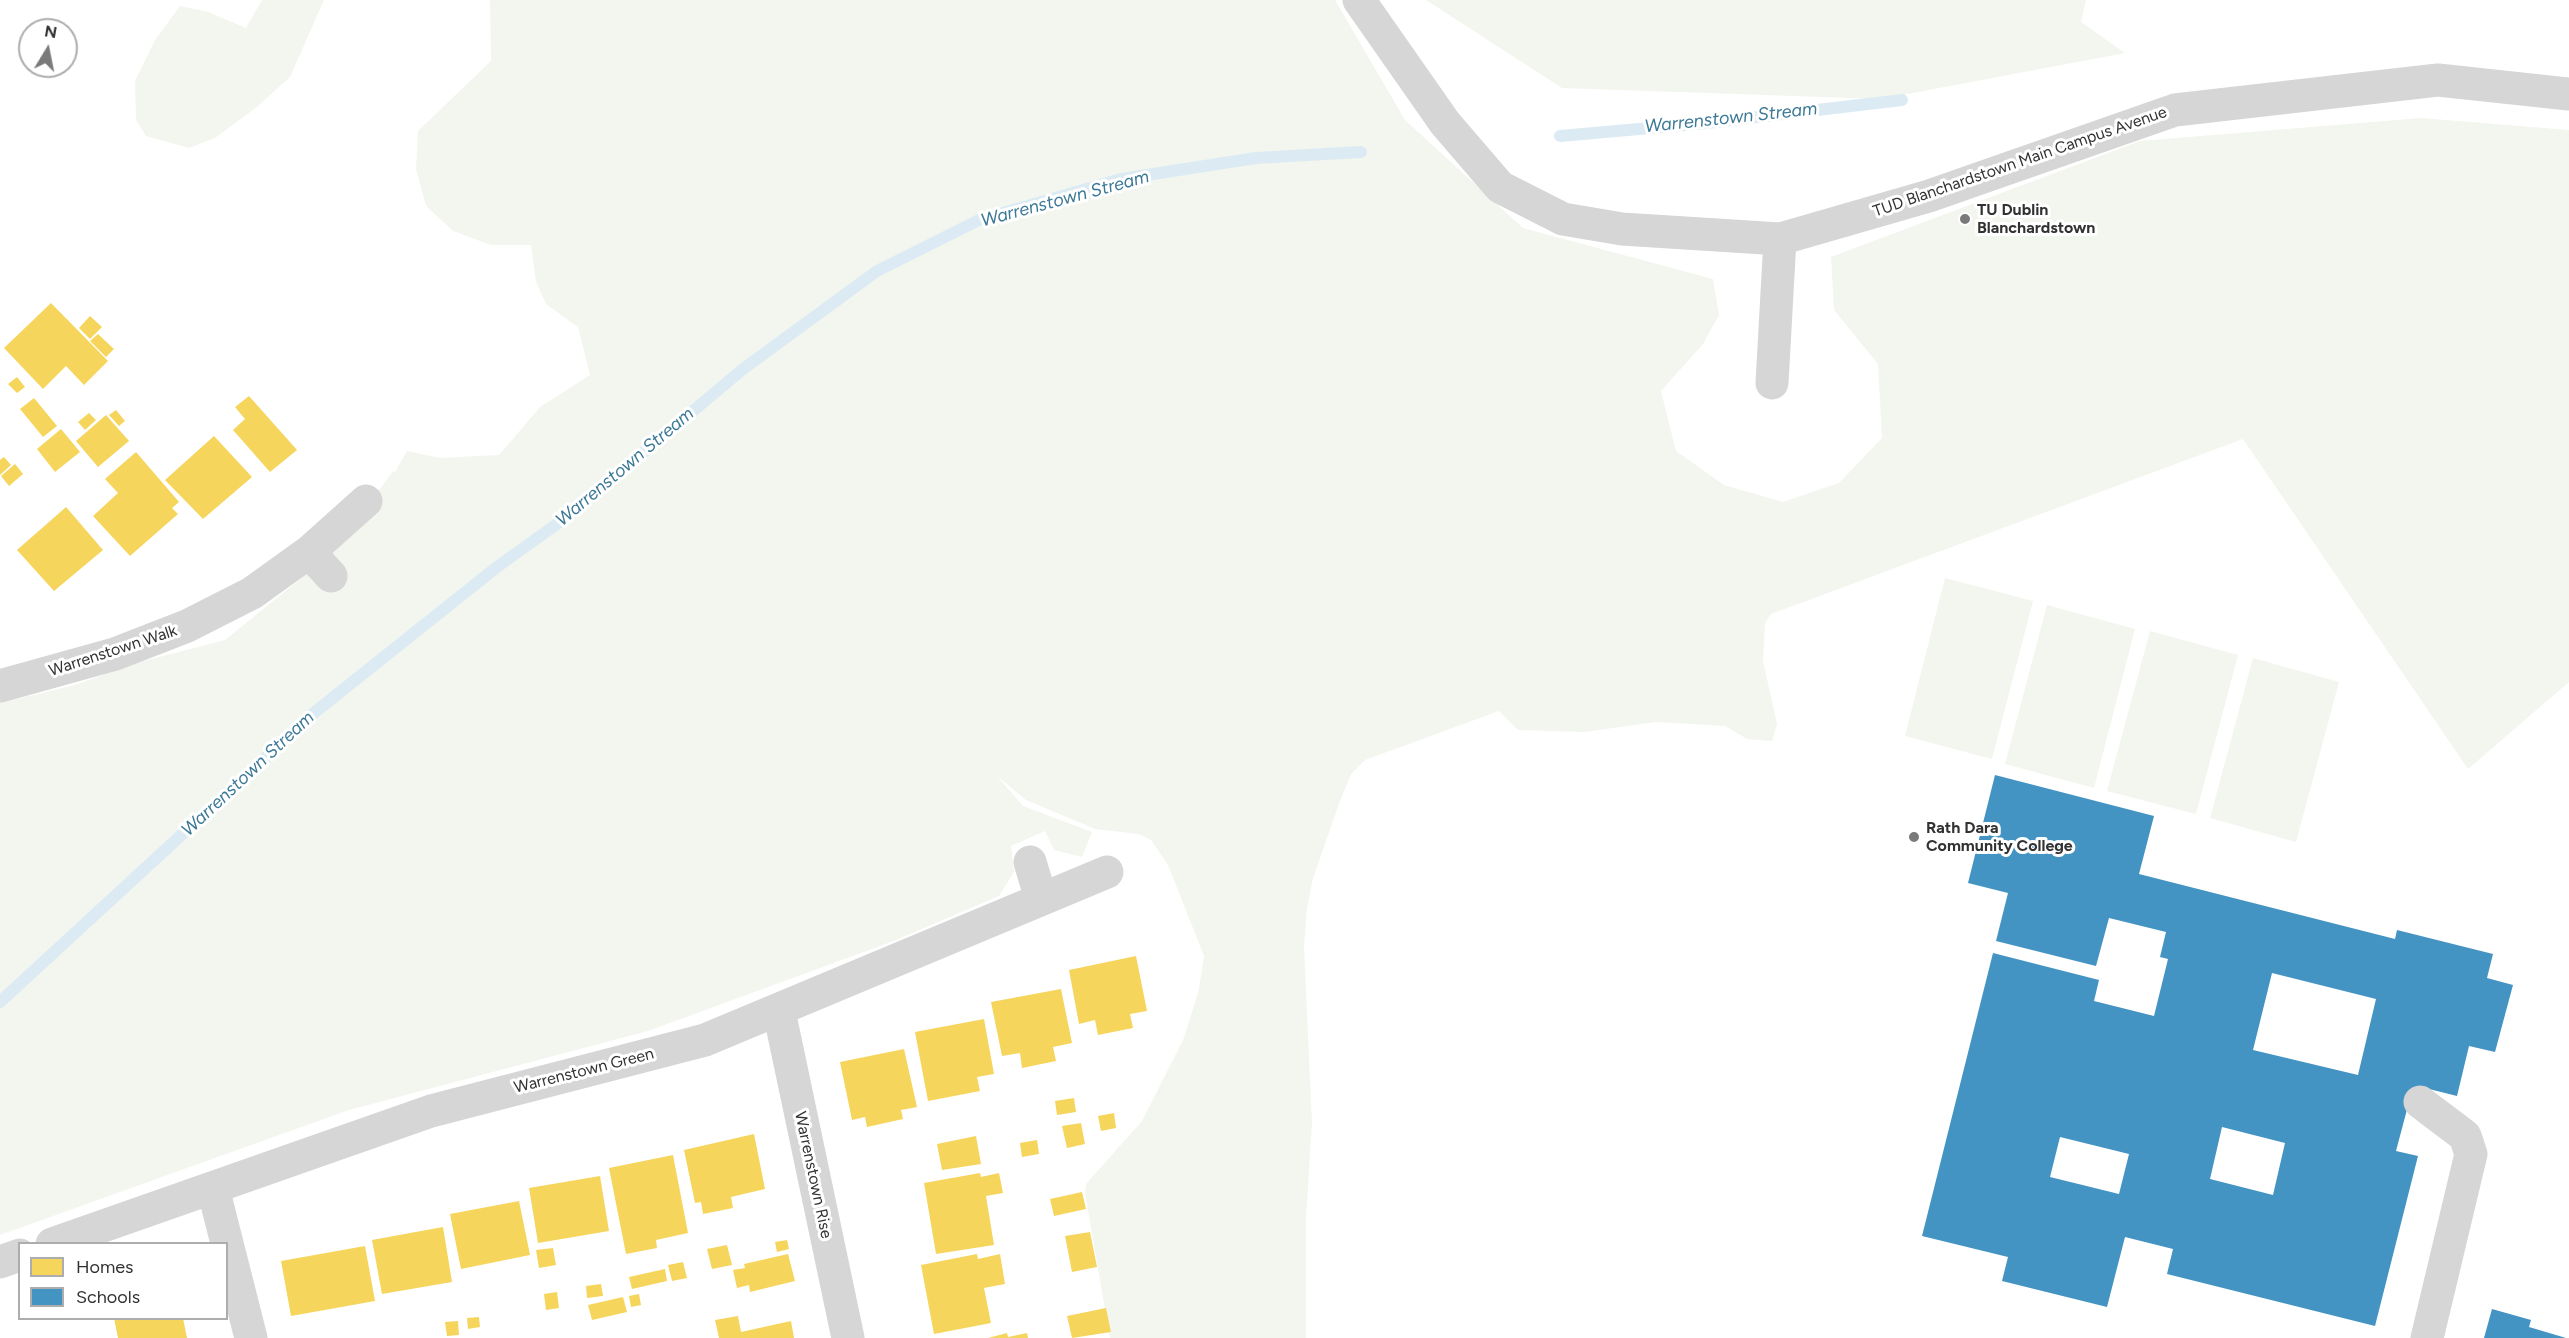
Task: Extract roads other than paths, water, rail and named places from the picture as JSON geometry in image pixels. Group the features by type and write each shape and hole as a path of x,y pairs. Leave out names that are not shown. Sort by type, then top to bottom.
{"street":[{"name":"TUD Blanchardstown Main Campus Avenue","path":"1359,0 1445,123 1500,187 1563,219 1622,229 1780,239 1929,196 2175,110 2438,80 2569,94"},
{"path":"1772,383 1780,239"},
{"name":"Warrenstown Walk","path":"0,686 116,654 176,632 252,593 309,552 366,501"},
{"path":"309,552 330,576"},
{"path":"1030,862 1041,899"},
{"name":"Warrenstown Green","path":"58,1242 213,1188 297,1155 431,1111 705,1040 1107,872"},
{"name":"Warrenstown Rise","path":"778,1011 848,1338"},
{"path":"2420,1102 2465,1136 2471,1154 2427,1338"},
{"path":"213,1188 227,1242"},
{"path":"228,1247 251,1338"},
{"path":"0,1262 18,1256"}],"waterway":[{"name":"Warrenstown Stream","path":"1560,136 1707,123 1902,100"},
{"name":"Warrenstown Stream","path":"0,1002 315,712 497,567 568,516 743,369 877,271 979,220 1121,179 1256,158 1361,152"}],"place":[{"name":"TU Dublin Blanchardstown","path":"1965,219"},
{"name":"Rath Dara Community College","path":"1914,837"}]}
